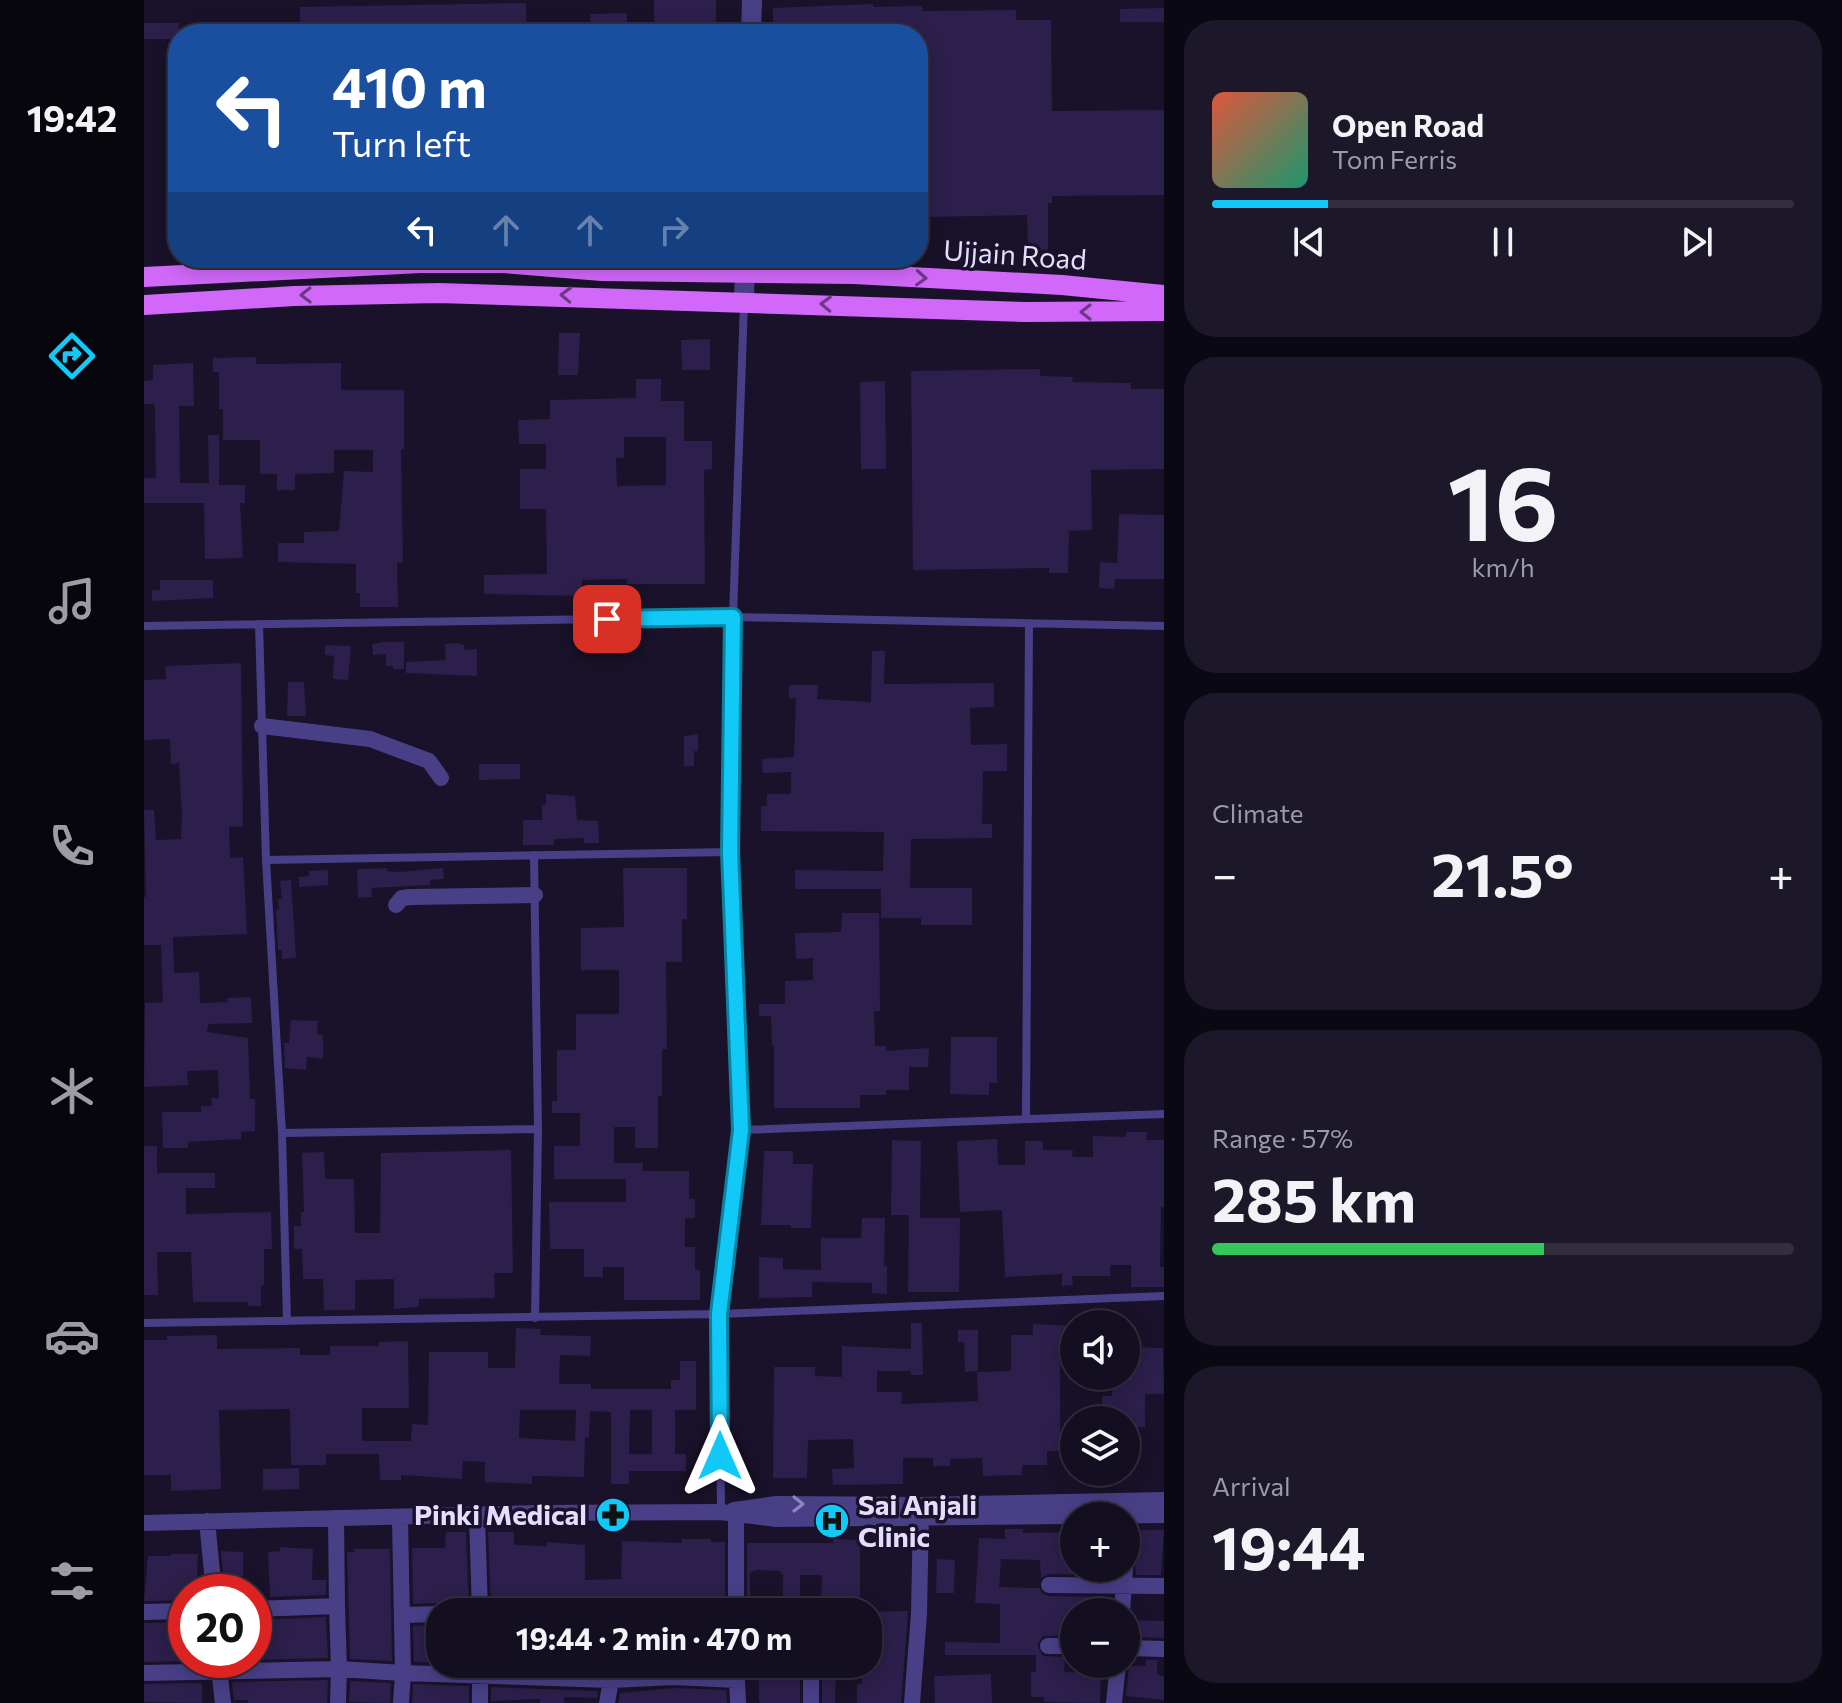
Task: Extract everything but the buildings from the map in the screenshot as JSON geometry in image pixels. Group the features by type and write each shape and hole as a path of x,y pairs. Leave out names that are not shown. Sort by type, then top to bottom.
{"main road":[{"name":"Ujjain Road","path":"144,277 322,268"},
{"name":"Ujjain Road","path":"565,268 602,271 673,268"},
{"name":"Ujjain Road","path":"784,268 1062,285 1164,295"},
{"name":"Ujjain Road","path":"144,305 294,296 439,293 1025,312 1164,311"}],"street":[{"path":"751,24 752,0"},
{"path":"744,268 744,301"},
{"path":"262,726 370,739 429,761 441,778"},
{"path":"396,905 402,898 411,897 535,895"},
{"path":"1140,1506 1164,1500"},
{"path":"144,1523 400,1519 537,1513 728,1514 776,1504 921,1512 1060,1511"},
{"path":"912,1703 919,1614 921,1512"},
{"path":"1140,1512 1164,1515"},
{"path":"728,1514 735,1598"},
{"path":"477,1517 480,1598"},
{"path":"336,1518 338,1703"},
{"path":"400,1519 401,1703"},
{"path":"207,1521 212,1574"},
{"path":"1140,1580 1164,1586"},
{"path":"1049,1585 1074,1582"},
{"path":"272,1608 337,1606"},
{"path":"144,1612 168,1611"},
{"path":"402,1615 426,1614"},
{"path":"1048,1646 1060,1646"},
{"path":"1140,1648 1164,1649"},
{"path":"272,1667 426,1672"},
{"path":"144,1673 168,1671"},
{"path":"220,1678 223,1703"},
{"path":"480,1678 480,1703"},
{"path":"585,1678 653,1678"},
{"path":"737,1678 738,1703"},
{"path":"811,1678 811,1703"},
{"path":"1114,1703 1117,1678"},
{"path":"607,1703 611,1680"}],"lane":[{"path":"728,1514 719,1314 741,1130 730,852 733,617 744,301"},
{"path":"144,626 733,617 1164,626"},
{"path":"1026,1119 1029,623"},
{"path":"259,624 266,860 282,1133 287,1321"},
{"path":"266,860 730,852"},
{"path":"534,855 538,1129 535,1318"},
{"path":"741,1130 1164,1114"},
{"path":"282,1133 538,1129"},
{"path":"144,1323 719,1314 1164,1296"}],"place":[{"name":"Pinki Medical","path":"613,1515"},
{"name":"Sai Anjali Clinic","path":"832,1521"}],"route":[{"path":"607,619 733,617 730,852 741,1130 719,1314 720,1456"}]}
